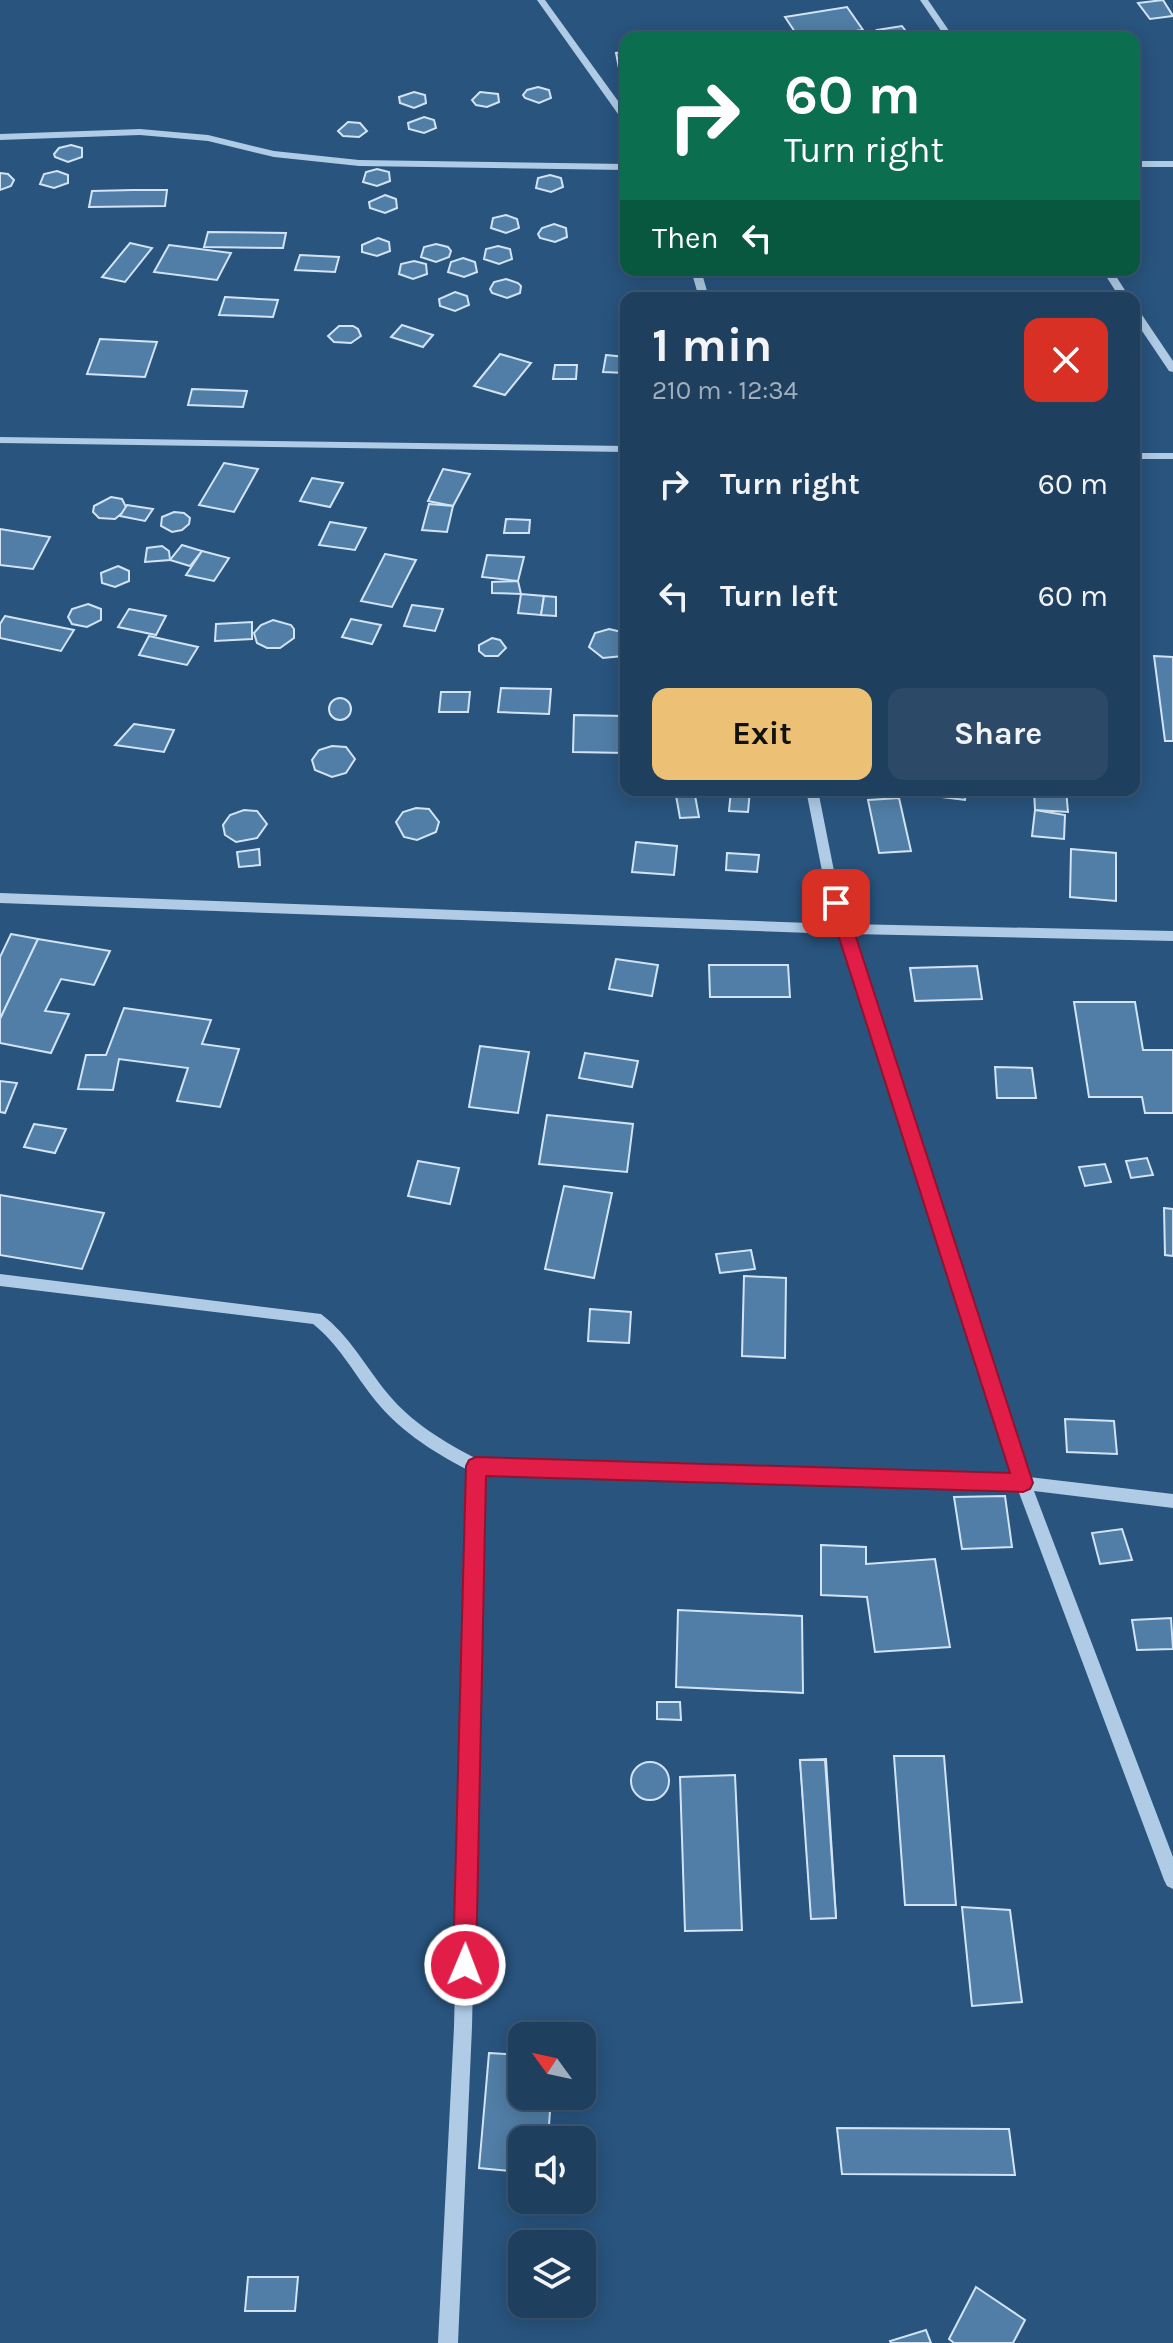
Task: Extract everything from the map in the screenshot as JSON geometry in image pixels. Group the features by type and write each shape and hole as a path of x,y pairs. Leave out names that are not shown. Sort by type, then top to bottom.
{"street":[{"path":"541,0 620,111"},
{"path":"924,0 946,32"},
{"path":"0,137 140,132 208,138 274,154 359,163 620,167"},
{"path":"1140,164 1173,164"},
{"path":"1140,320 1173,369"},
{"path":"0,440 620,449"},
{"path":"1140,456 1173,456"},
{"path":"813,796 829,876 844,929 1023,1483 1173,1880"},
{"path":"0,898 844,929 1173,936"},
{"path":"0,1280 316,1318 337,1332 384,1401 428,1442 476,1466 1023,1483 1173,1501"},
{"path":"448,2343 463,2027 476,1466"}],"building":[{"path":"1163,0 1173,16 1150,19 1138,3"},
{"path":"847,7 863,30 795,32 785,17"},
{"path":"902,26 906,32 878,32 877,30"},
{"path":"616,53 620,53 620,73"},
{"path":"538,87 549,90 551,98 539,103 525,98 523,95 527,90"},
{"path":"414,92 425,95 426,103 414,108 400,103 399,97"},
{"path":"480,92 498,94 499,102 487,107 476,105 472,100"},
{"path":"424,117 434,120 436,128 424,133 409,129 408,123"},
{"path":"348,122 360,123 367,131 359,137 343,136 338,131"},
{"path":"71,145 82,148 82,157 68,162 55,157 59,148"},
{"path":"377,169 389,172 390,181 377,186 363,182 366,172"},
{"path":"57,171 68,175 68,183 54,188 40,184 44,174"},
{"path":"0,173 8,174 14,180 11,186 0,190"},
{"path":"550,175 561,178 563,187 551,192 536,188 538,178"},
{"path":"167,190 165,206 89,207 92,191"},
{"path":"385,195 396,199 397,208 385,213 370,208 369,202"},
{"path":"506,215 517,219 519,228 506,233 491,228 493,218"},
{"path":"554,224 566,228 567,237 555,242 540,238 538,234 542,228"},
{"path":"208,232 286,233 283,248 204,247"},
{"path":"378,238 389,242 390,251 377,256 362,252 362,245"},
{"path":"130,243 152,248 125,282 102,277"},
{"path":"436,244 448,247 451,251 449,257 436,262 421,257 424,247"},
{"path":"169,245 231,253 217,280 154,272"},
{"path":"498,246 510,249 512,259 499,264 484,259 486,249"},
{"path":"300,255 339,257 335,272 295,270"},
{"path":"463,258 475,262 477,272 464,277 448,272 451,262"},
{"path":"414,261 426,264 427,274 413,279 399,274 401,264"},
{"path":"506,279 521,286 520,293 507,298 492,293 490,289 494,282"},
{"path":"455,292 467,296 469,305 455,311 440,306 439,299"},
{"path":"225,297 278,300 273,317 219,315"},
{"path":"402,325 433,335 423,347 391,337"},
{"path":"339,326 353,326 361,336 351,343 334,342 328,336"},
{"path":"100,339 157,342 145,377 87,374"},
{"path":"500,354 531,363 505,395 474,386"},
{"path":"606,355 620,356 620,373 603,372"},
{"path":"555,365 577,365 576,379 553,379"},
{"path":"192,389 247,391 243,407 188,405"},
{"path":"224,463 258,469 234,512 199,505"},
{"path":"443,469 470,474 453,506 428,501"},
{"path":"312,478 343,483 330,507 300,501"},
{"path":"111,497 122,499 127,509 115,519 99,518 93,512 94,506"},
{"path":"429,504 453,506 447,532 422,530"},
{"path":"127,505 153,509 145,521 120,516"},
{"path":"174,512 184,513 190,518 189,524 182,530 172,532 161,526 162,517"},
{"path":"506,519 530,520 529,533 504,533"},
{"path":"330,522 366,528 355,550 319,545"},
{"path":"0,529 50,537 33,569 0,565"},
{"path":"182,545 202,551 190,566 170,560"},
{"path":"162,546 169,551 170,560 145,562 147,548"},
{"path":"202,551 229,558 214,581 186,575"},
{"path":"385,554 416,560 392,607 361,601"},
{"path":"487,555 524,557 518,581 482,577"},
{"path":"118,566 129,571 129,581 115,587 102,583 101,573"},
{"path":"518,581 521,594 492,593 492,582"},
{"path":"521,594 544,596 541,615 518,613"},
{"path":"544,596 556,597 556,616 541,615"},
{"path":"88,604 101,609 101,620 87,627 72,624 68,617 72,609"},
{"path":"412,605 443,609 435,631 404,626"},
{"path":"129,609 166,616 156,635 118,627"},
{"path":"5,616 74,630 61,651 0,638 0,624"},
{"path":"351,619 381,625 372,644 342,637"},
{"path":"273,620 291,625 294,629 294,638 280,648 267,648 257,643 254,633 261,625"},
{"path":"252,622 252,639 215,641 216,624"},
{"path":"609,629 620,632 620,656 603,658 589,647 595,633"},
{"path":"149,636 198,647 187,665 139,655"},
{"path":"492,638 500,640 506,648 498,656 485,656 479,651 479,645"},
{"path":"1154,656 1173,657 1173,741 1165,741"},
{"path":"501,688 551,689 549,714 498,712"},
{"path":"441,692 470,692 468,712 439,712"},
{"path":"340,698 351,709 340,720 329,709"},
{"path":"574,715 620,716 620,753 573,752"},
{"path":"134,724 174,730 164,752 115,745"},
{"path":"332,746 346,747 355,759 346,773 332,777 315,770 312,760 319,750"},
{"path":"676,796 695,796 699,817 680,818"},
{"path":"730,796 749,796 748,812 729,811"},
{"path":"932,796 965,796 965,800"},
{"path":"1034,796 1067,796 1068,812 1035,810"},
{"path":"899,798 911,851 879,853 868,800"},
{"path":"416,808 429,809 439,822 436,832 417,840 404,837 396,822 403,812"},
{"path":"244,810 257,811 267,824 257,838 236,842 225,835 223,825 230,815"},
{"path":"1035,810 1065,815 1064,839 1032,836"},
{"path":"636,842 677,846 674,875 632,872"},
{"path":"259,849 260,865 239,867 237,852"},
{"path":"1071,849 1116,853 1116,901 1070,897"},
{"path":"727,853 759,855 757,872 726,870"},
{"path":"11,934 38,939 0,1019 0,957"},
{"path":"38,939 110,951 94,985 61,979 45,1011 69,1014 51,1053 0,1043 0,1019"},
{"path":"616,959 658,965 652,996 609,989"},
{"path":"709,965 788,965 790,997 710,997"},
{"path":"977,966 982,999 915,1001 910,968"},
{"path":"1074,1002 1135,1002 1143,1050 1173,1050 1173,1113 1145,1113 1142,1097 1089,1097"},
{"path":"124,1008 211,1020 202,1044 239,1049 220,1107 177,1101 188,1068 119,1059 113,1090 78,1089 86,1055 106,1055"},
{"path":"480,1046 529,1052 518,1113 469,1107"},
{"path":"585,1053 638,1061 632,1087 579,1078"},
{"path":"995,1067 1032,1068 1036,1098 997,1098"},
{"path":"0,1081 17,1083 5,1113 0,1112"},
{"path":"547,1115 633,1124 627,1172 539,1164"},
{"path":"34,1124 66,1129 55,1153 24,1147"},
{"path":"1147,1158 1153,1175 1131,1178 1126,1161"},
{"path":"418,1161 459,1168 450,1204 408,1196"},
{"path":"1105,1164 1111,1182 1085,1186 1079,1167"},
{"path":"564,1186 612,1193 594,1278 545,1269"},
{"path":"0,1195 104,1213 82,1269 0,1255"},
{"path":"1164,1208 1173,1209 1173,1256 1165,1255"},
{"path":"751,1250 755,1269 720,1273 716,1254"},
{"path":"744,1276 786,1278 785,1358 742,1356"},
{"path":"590,1309 631,1312 629,1343 588,1341"},
{"path":"1065,1419 1114,1421 1117,1454 1067,1452"},
{"path":"1005,1496 1012,1547 962,1549 954,1497"},
{"path":"1122,1529 1132,1560 1100,1564 1092,1533"},
{"path":"821,1545 866,1547 866,1564 935,1559 950,1647 875,1652 867,1597 821,1595"},
{"path":"678,1610 802,1616 803,1693 676,1687"},
{"path":"1171,1618 1173,1649 1137,1650 1132,1620"},
{"path":"657,1702 680,1702 681,1720 657,1719"},
{"path":"894,1756 944,1756 956,1905 905,1905"},
{"path":"826,1759 836,1918 812,1918 800,1760"},
{"path":"800,1760 825,1760 836,1918 811,1919"},
{"path":"650,1762 664,1767 669,1781 664,1795 650,1800 636,1795 631,1781 636,1767"},
{"path":"735,1775 742,1930 685,1931 680,1777"},
{"path":"962,1907 1010,1910 1022,2002 972,2006"},
{"path":"489,2053 508,2054 508,2110 550,2110 549,2126 508,2126 508,2171 479,2168"},
{"path":"837,2128 1009,2129 1015,2175 842,2174"},
{"path":"248,2277 298,2277 295,2311 245,2311"},
{"path":"976,2287 1025,2320 1013,2343 954,2343 949,2339"},
{"path":"926,2330 931,2343 890,2341"}],"route":[{"path":"465,1965 476,1466 1023,1483 836,903"}]}
